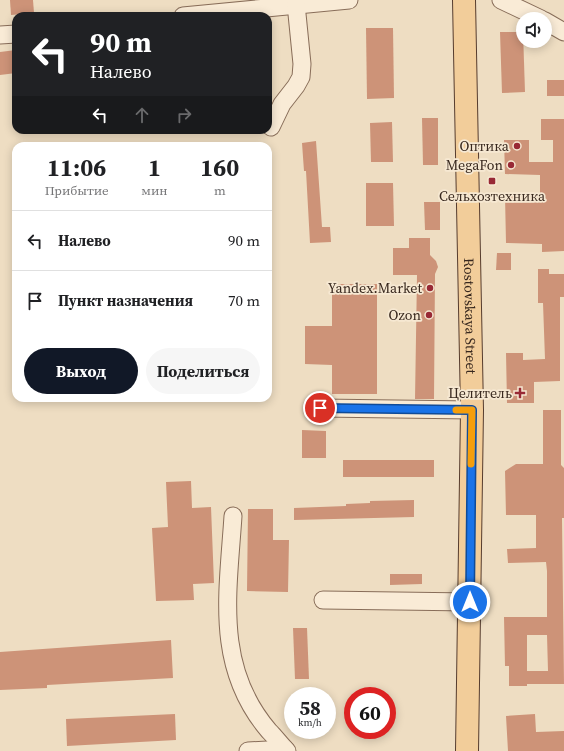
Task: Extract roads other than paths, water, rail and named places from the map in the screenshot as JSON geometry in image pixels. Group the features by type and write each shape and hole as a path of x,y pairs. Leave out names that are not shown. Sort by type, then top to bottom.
{"main road":[{"name":"Rostovskaya Street","path":"464,0 472,410 467,751"}],"street":[{"path":"221,12 348,0"},
{"path":"501,0 525,5 533,12"},
{"path":"272,125 282,104 301,77 302,64 296,4"},
{"path":"552,25 564,32"},
{"path":"0,35 12,34"},
{"path":"320,408 472,410"},
{"path":"234,516 227,607 227,630 231,651 244,694 265,726 286,750"},
{"path":"323,600 470,602"},
{"path":"248,751 286,750"}],"place":[{"name":"Оптика","path":"517,146"},
{"name":"MegaFon","path":"511,165"},
{"name":"Сельхозтехника","path":"492,181"},
{"name":"Yandex.Market","path":"430,288"},
{"name":"Ozon","path":"429,315"},
{"name":"Целитель","path":"520,393"}]}
